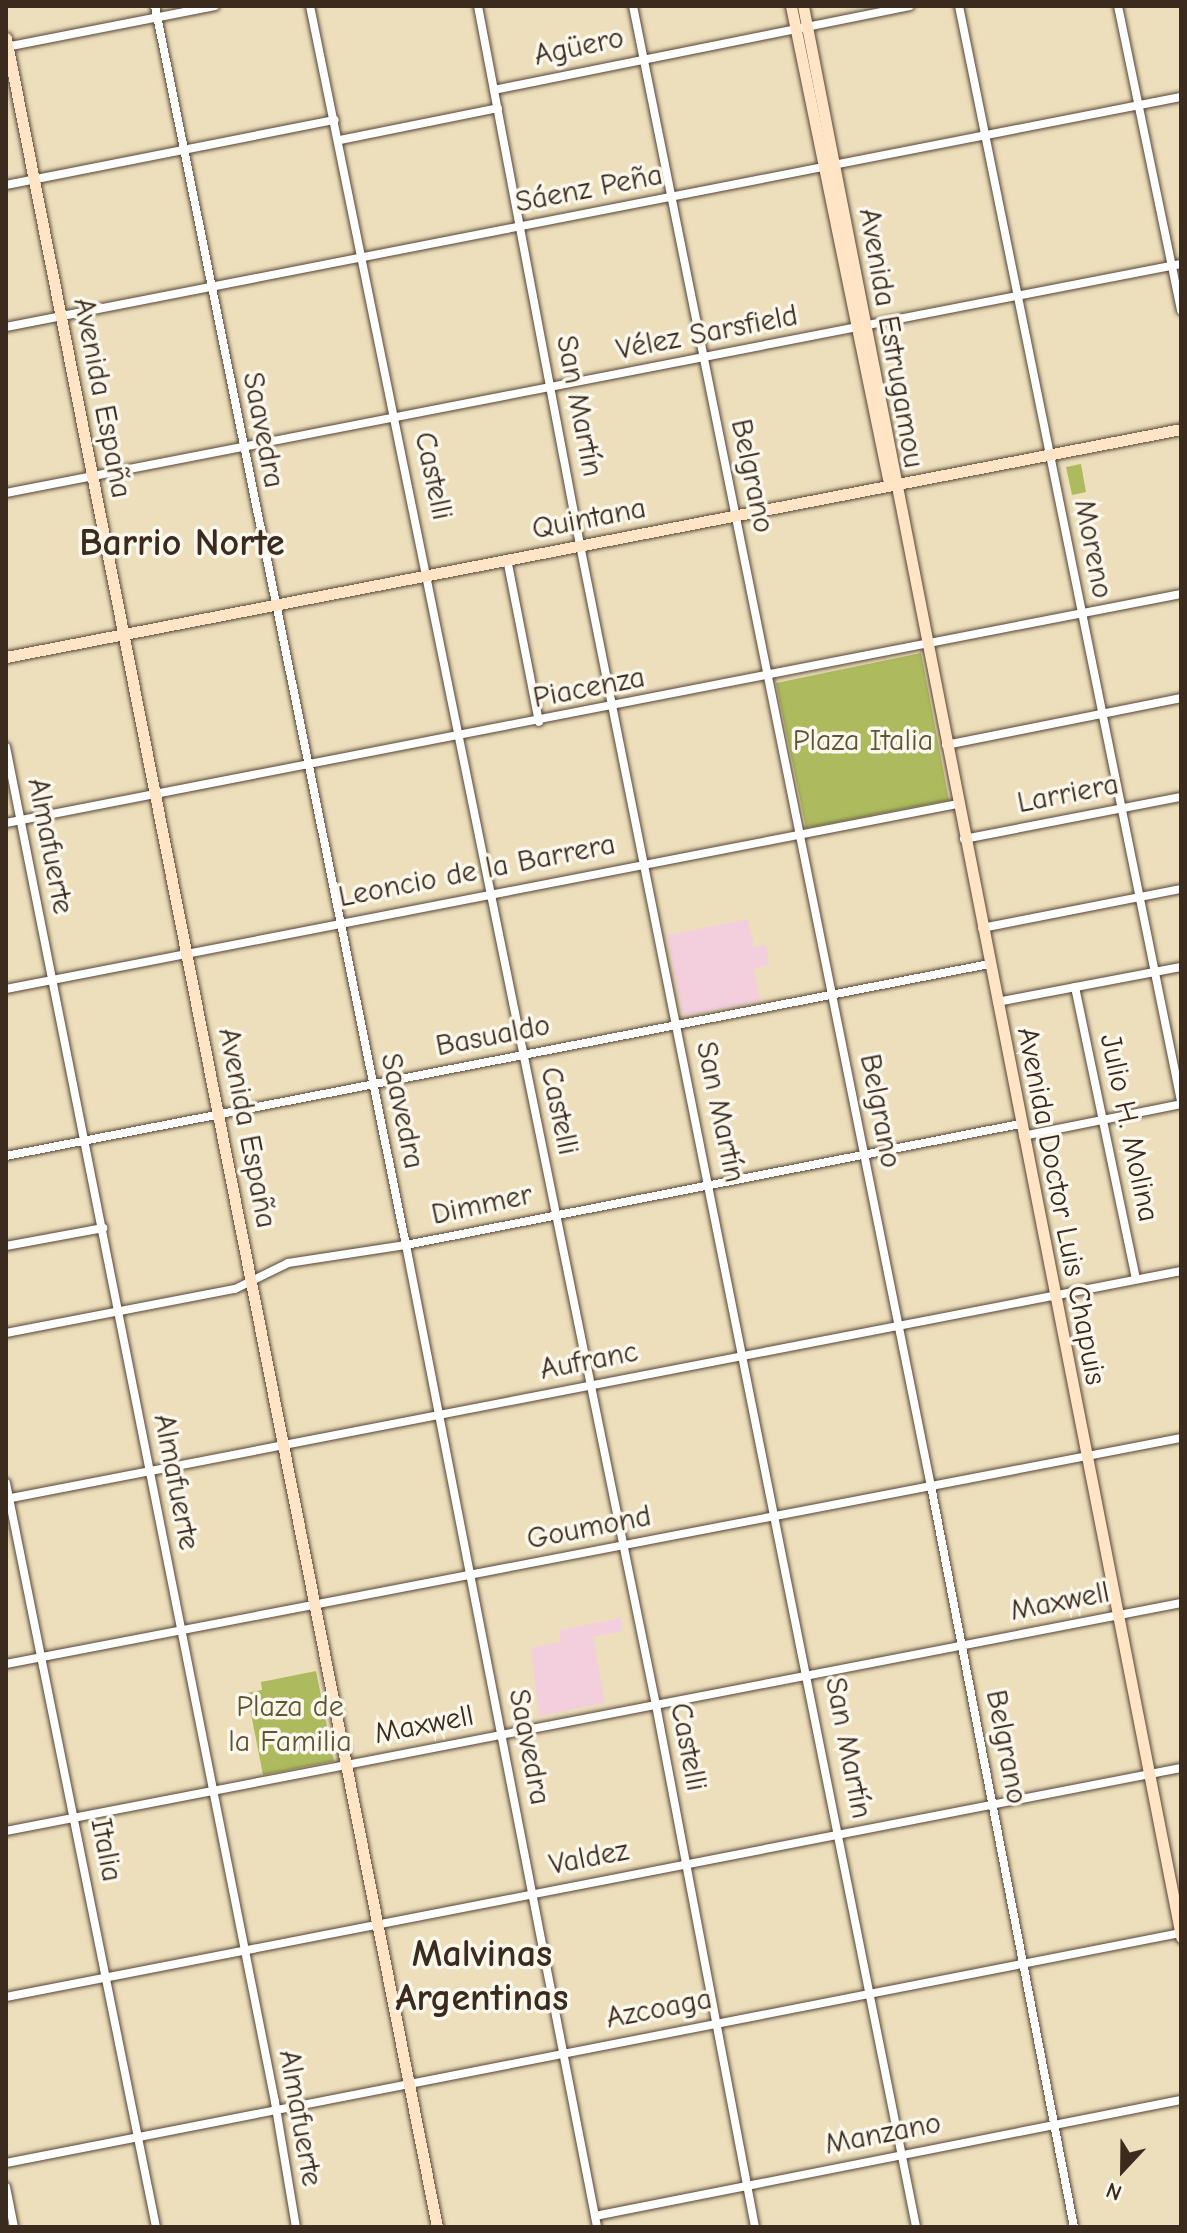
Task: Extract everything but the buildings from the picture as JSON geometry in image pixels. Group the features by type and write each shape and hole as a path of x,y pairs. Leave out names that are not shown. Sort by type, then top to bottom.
{"main road":[{"name":"Avenida Estrugamou","path":"791,6 801,25 864,327 888,478 895,485"},
{"name":"Avenida Estrugamou","path":"801,25 803,6"},
{"name":"Avenida España","path":"7,44 221,1114 437,2227"},
{"name":"Quintana","path":"6,657 1181,429"},
{"name":"Avenida Doctor Luis Chapuis","path":"895,485 1181,1935"}],"street":[{"name":"Saavedra","path":"155,6 337,923 406,1245 436,1416 502,1734 597,2227"},
{"path":"7,44 215,6"},
{"name":"Castelli","path":"310,6 365,257 523,1055 624,1545 755,2227"},
{"name":"San Martín","path":"478,6 580,545 810,1676 916,2227"},
{"name":"Belgrano","path":"633,6 802,836 1074,2227"},
{"name":"Agüero","path":"494,90 801,25 910,6"},
{"name":"Moreno","path":"959,6 1181,1102"},
{"path":"1118,6 1177,265 1181,311"},
{"name":"Sáenz Peña","path":"6,327 1181,97"},
{"path":"340,140 498,108"},
{"path":"6,185 335,120"},
{"name":"Vélez Sarsfield","path":"6,493 1177,265"},
{"path":"507,559 539,722"},
{"name":"Piacenza","path":"6,823 769,678 1181,594"},
{"path":"946,745 1181,698"},
{"name":"Almafuerte","path":"6,747 120,1313 148,1471 276,2110 296,2227"},
{"name":"Larriera","path":"964,839 1181,797"},
{"name":"Leoncio de la Barrera","path":"6,989 958,804"},
{"path":"982,928 1181,889"},
{"name":"Basualdo","path":"6,1156 989,964"},
{"path":"997,1002 1181,967"},
{"name":"Julio H. Molina","path":"1075,987 1136,1279"},
{"name":"Dimmer","path":"6,1333 235,1289 288,1263 406,1245 863,1153 1104,1119 1181,1102"},
{"path":"6,1246 103,1228"},
{"name":"Aufranc","path":"8,1499 284,1447 743,1353 1181,1271"},
{"name":"Goumond","path":"6,1664 1181,1438"},
{"name":"Italia","path":"6,1483 156,2227"},
{"name":"Maxwell","path":"6,1831 1181,1603"},
{"name":"Valdez","path":"6,1997 1181,1768"},
{"name":"Azcoaga","path":"6,2163 871,1992 1181,1935"},
{"name":"Manzano","path":"595,2216 1181,2100"},
{"path":"6,2187 14,2227"}],"shaded area":[{"path":"748,919 754,947 766,945 769,965 754,969 760,1001 683,1016 667,935"},
{"path":"620,1618 623,1631 593,1637 605,1703 539,1716 531,1648 561,1642 559,1630"}],"green space":[{"path":"1081,464 1086,492 1072,495 1066,467"},
{"name":"Plaza Italia","path":"921,653 949,800 806,828 776,683"},
{"name":"Plaza de la Familia","path":"316,1671 334,1761 263,1775 247,1693 262,1690 261,1682"}],"district":[{"name":"Barrio Norte","path":"182,544"},
{"name":"Malvinas Argentinas","path":"482,1977"}]}
